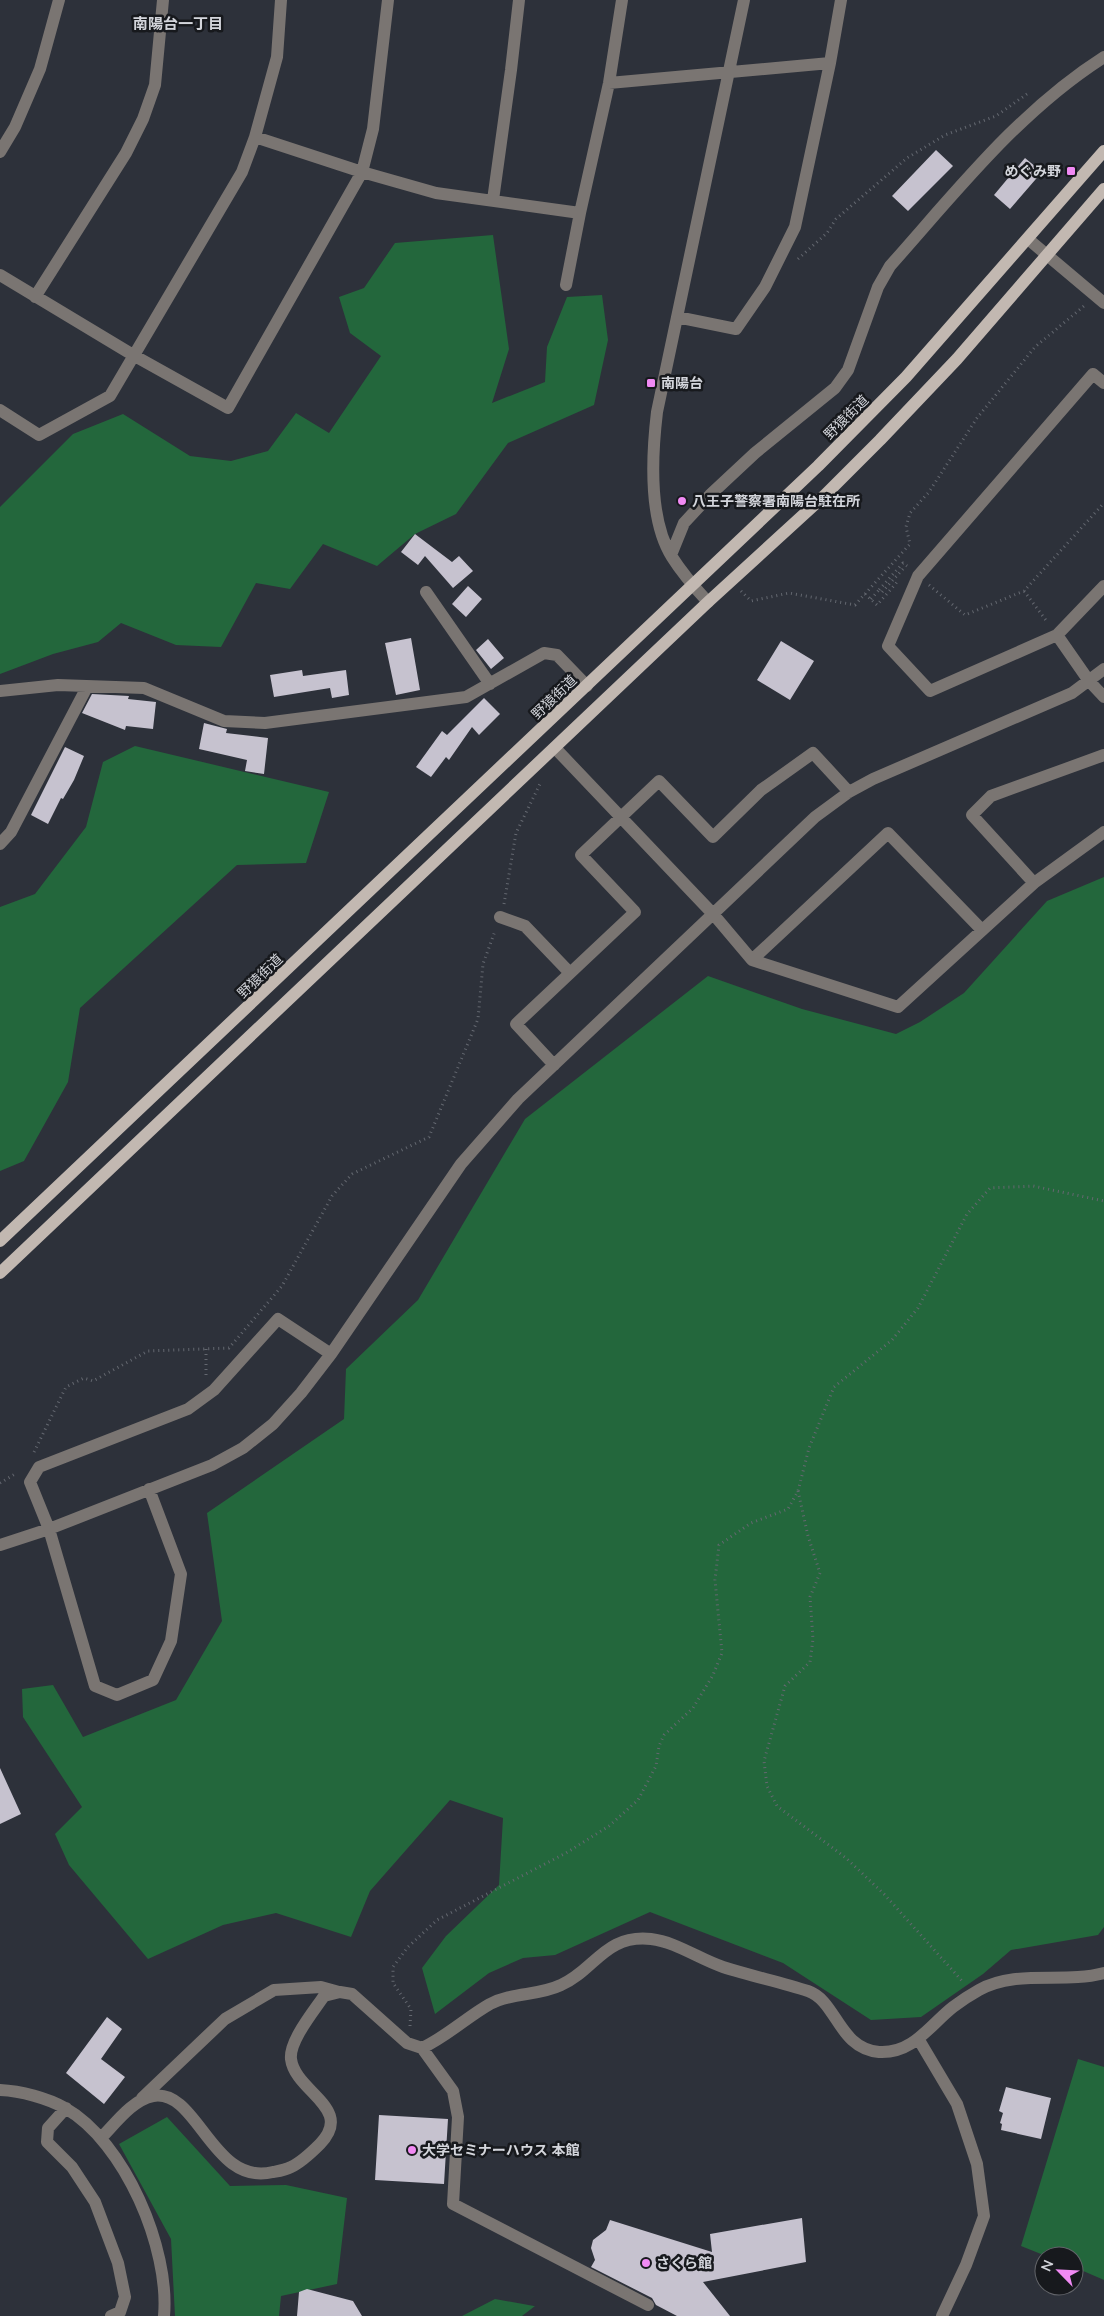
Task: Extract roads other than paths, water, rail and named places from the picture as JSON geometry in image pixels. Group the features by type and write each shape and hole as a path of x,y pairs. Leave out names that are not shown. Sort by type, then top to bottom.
{"main road":[{"name":"野猿街道","path":"0,1241 587,686 885,399 1104,151"},
{"path":"0,1273 708,602 824,496 957,358 1104,189"}],"street":[{"path":"0,152 15,127 40,69 58,10 59,0"},
{"path":"35,296 126,153 143,119 155,85 163,0"},
{"path":"0,410 39,435 110,396 242,172 256,137 278,57 281,0"},
{"path":"0,275 133,355 228,408 362,172 373,129 388,0"},
{"path":"493,200 512,70 519,0"},
{"path":"566,285 609,83 622,0"},
{"path":"708,602 691,584 671,555 661,531 653,461 657,412 744,0"},
{"path":"677,317 736,329 765,287 795,227 842,0"},
{"path":"671,555 684,523 710,495 755,453 835,388 848,370 878,287 890,266 998,146 1040,104 1077,74 1104,57"},
{"path":"609,83 830,63"},
{"path":"256,137 362,172 436,193 580,213"},
{"path":"1028,239 1100,299"},
{"path":"1104,383 1094,374 918,576 888,646 930,691 1057,635 1104,586"},
{"path":"426,592 490,684"},
{"path":"1057,635 1089,681 1104,697"},
{"path":"0,691 58,685 144,688 224,721 264,723 466,697 544,654 557,655 587,686"},
{"path":"0,1544 49,1529 212,1465 243,1448 273,1424 301,1393 331,1354 461,1164 518,1099 714,915 815,817 849,792 873,779 1072,693 1104,669"},
{"path":"0,844 11,832 88,687"},
{"path":"555,748 714,915 752,960 898,1007 981,929 1034,883 1104,832"},
{"path":"554,1065 516,1024 635,912 581,855 659,781 713,837 761,790 813,753 849,792"},
{"path":"1034,883 972,815 991,796 1104,755"},
{"path":"752,960 888,833 981,929"},
{"path":"500,917 525,926 570,973"},
{"path":"149,1489 181,1574 170,1641 153,1680 117,1695 95,1686 49,1529 30,1482 39,1466 188,1409 214,1390 278,1319 331,1354"},
{"path":"422,2048 491,2004 511,1996 537,1993 562,1985 607,1949 627,1940 651,1939 682,1949 722,1967 811,1992 825,2005 841,2028 856,2044 879,2052 899,2050 919,2040 953,2008 973,1995 1009,1979 1081,1978 1104,1973"},
{"path":"100,2138 225,2019 274,1990 320,1987 352,1994 407,2043 422,2048 453,2091 458,2117 453,2204 648,2305"},
{"path":"138,2102 154,2096 167,2097 180,2105 232,2165 246,2172 267,2173 290,2168 314,2150 330,2134 332,2120 327,2109 297,2074 291,2059 292,2045 324,1996 340,1992"},
{"path":"919,2040 957,2104 977,2164 984,2216 966,2265 942,2316"},
{"path":"0,2090 34,2096 66,2108 100,2138 130,2180 150,2225 161,2266 164,2316"},
{"path":"66,2108 48,2128 48,2142 72,2167 95,2202 118,2263 125,2298 120,2312 111,2316"}],"place":[{"name":"めぐみ野","path":"1071,171"},
{"name":"南陽台","path":"651,383"},
{"name":"八王子警察署南陽台駐在所","path":"682,501"},
{"name":"大学セミナーハウス 本館","path":"412,2150"},
{"name":"さくら館","path":"646,2263"}],"district":[{"name":"南陽台一丁目","path":"178,23"}]}
